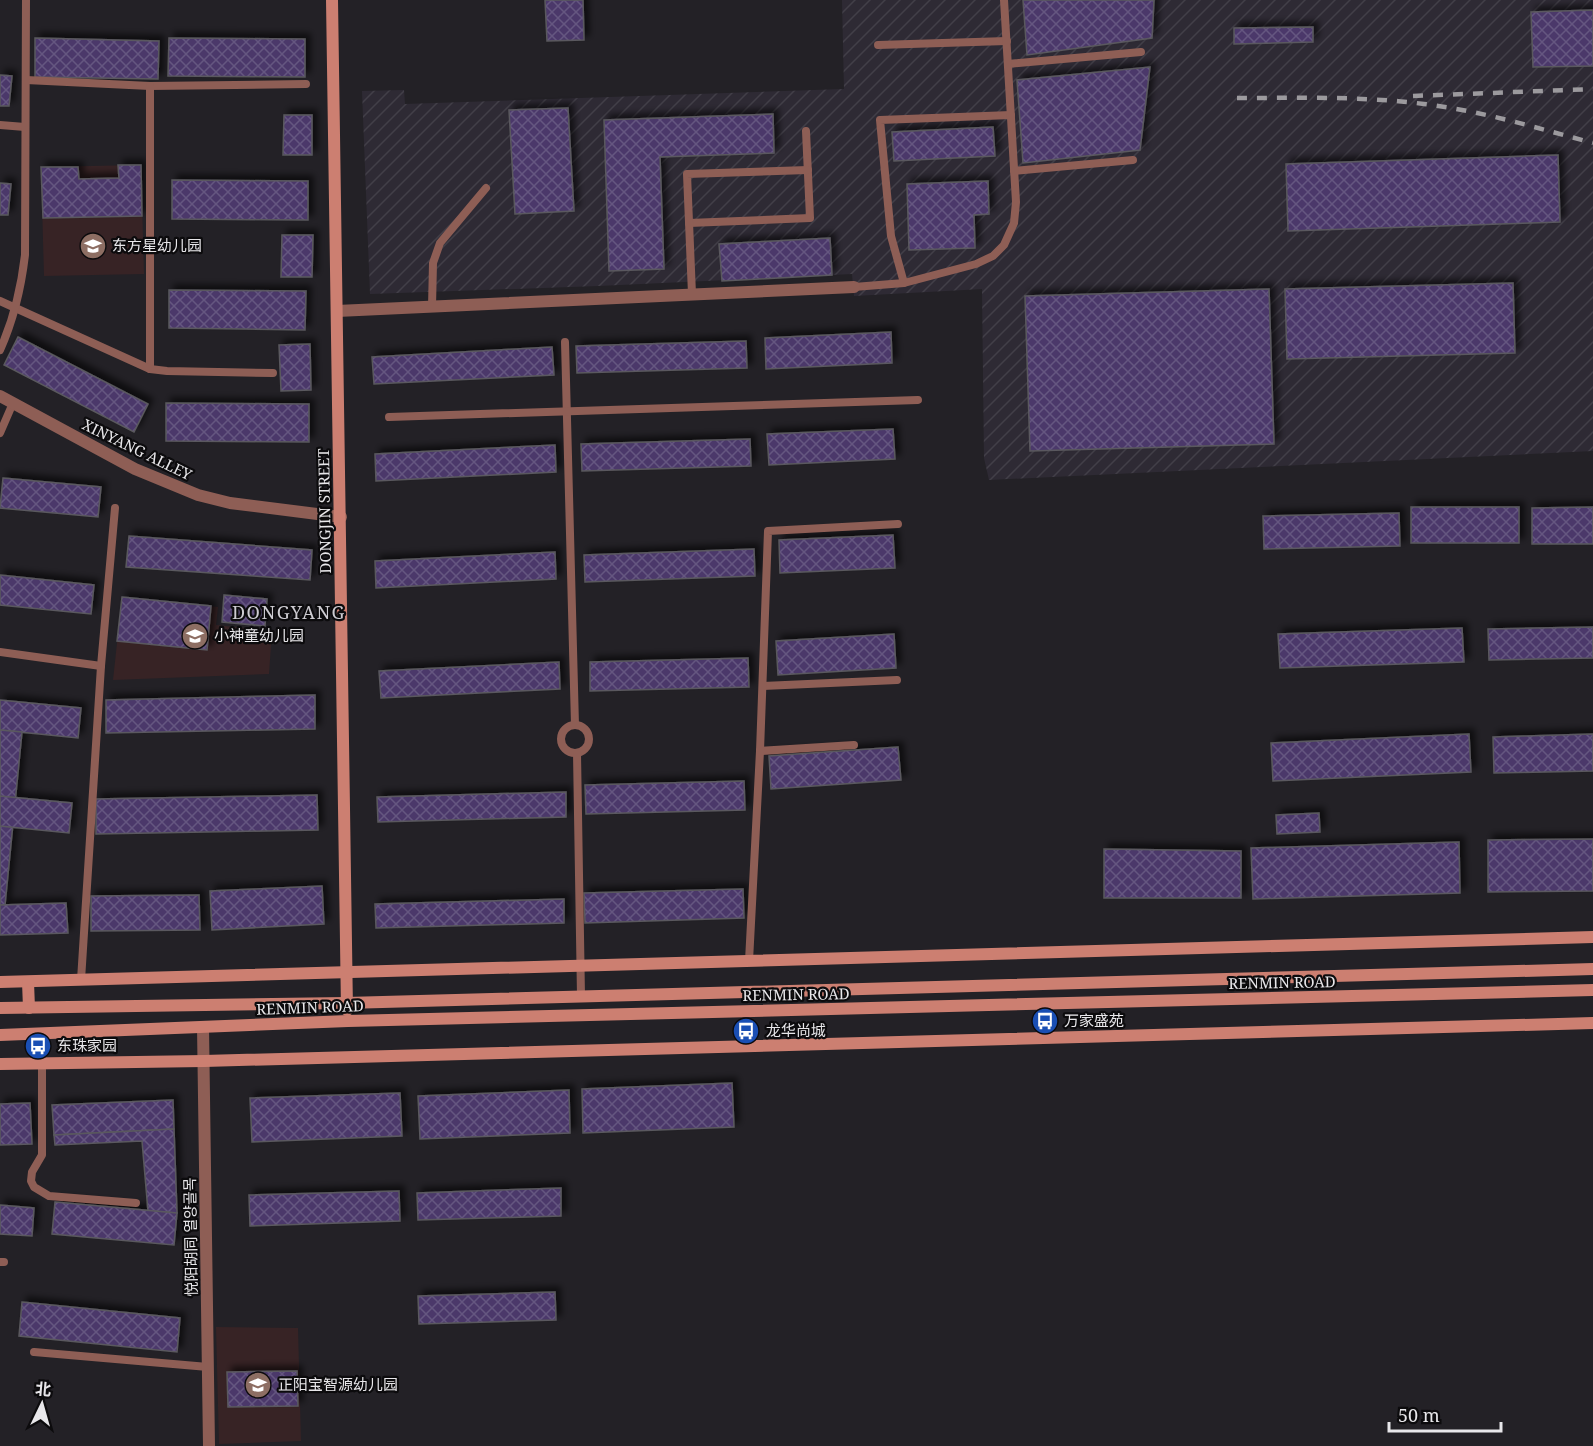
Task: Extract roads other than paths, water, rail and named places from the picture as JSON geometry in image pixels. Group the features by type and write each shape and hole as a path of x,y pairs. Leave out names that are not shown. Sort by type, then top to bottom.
{"street":[{"name":"DONGJIN STREET","path":"332,0 348,1021"},
{"path":"337,311 854,287"},
{"name":"XINYANG ALLEY","path":"0,396 135,469 198,495 230,503 341,517"},
{"path":"0,982 1593,937"},
{"name":"RENMIN ROAD","path":"0,1008 346,1003 1593,969"},
{"path":"28,982 29,1008"},
{"name":"RENMIN ROAD","path":"0,1035 348,1021 1593,990"},
{"path":"0,1064 204,1061 1593,1023"},
{"name":"悦阳胡同 열양골목","path":"203,1027 209,1446"}],"lane":[{"path":"0,350 16,308 22,284 25,255 26,0"},
{"path":"854,287 904,283 975,264 993,256 1004,245 1014,223 1016,202 1004,0"},
{"path":"878,45 1007,41"},
{"path":"1008,64 1141,52"},
{"path":"26,80 150,86 306,84"},
{"path":"150,86 150,369"},
{"path":"904,283 891,236 880,120 1011,115"},
{"path":"0,124 26,127"},
{"path":"689,223 810,218 806,131"},
{"path":"1014,171 1133,160"},
{"path":"692,294 687,174 808,170"},
{"path":"432,307 433,263 440,243 486,188"},
{"path":"0,301 150,369 273,373"},
{"path":"565,342 575,724"},
{"path":"389,417 918,400"},
{"path":"1,430 13,403"},
{"path":"81,980 101,666 115,508"},
{"path":"749,961 763,686 768,531 898,524"},
{"path":"0,652 101,666"},
{"path":"763,686 897,680"},
{"path":"575,724 587,731 589,741 585,749 577,753 568,751 561,740 563,731 575,724"},
{"path":"760,751 854,745"},
{"path":"577,753 581,996"},
{"path":"42,1063 42,1155 32,1172 31,1181 34,1187 49,1196 136,1203"},
{"path":"34,1352 208,1367"}],"railway":[{"path":"1413,96 1593,89"},
{"path":"1237,98 1401,101 1488,115 1593,143"}],"place":[{"name":"东方星幼儿园","path":"93,246"},
{"name":"小神童幼儿园","path":"195,636"},
{"name":"万家盛苑","path":"1045,1021"},
{"name":"龙华尚城","path":"746,1031"},
{"name":"东珠家园","path":"38,1046"},
{"name":"正阳宝智源幼儿园","path":"258,1385"}],"district":[{"name":"DONGYANG","path":"289,613"}]}
